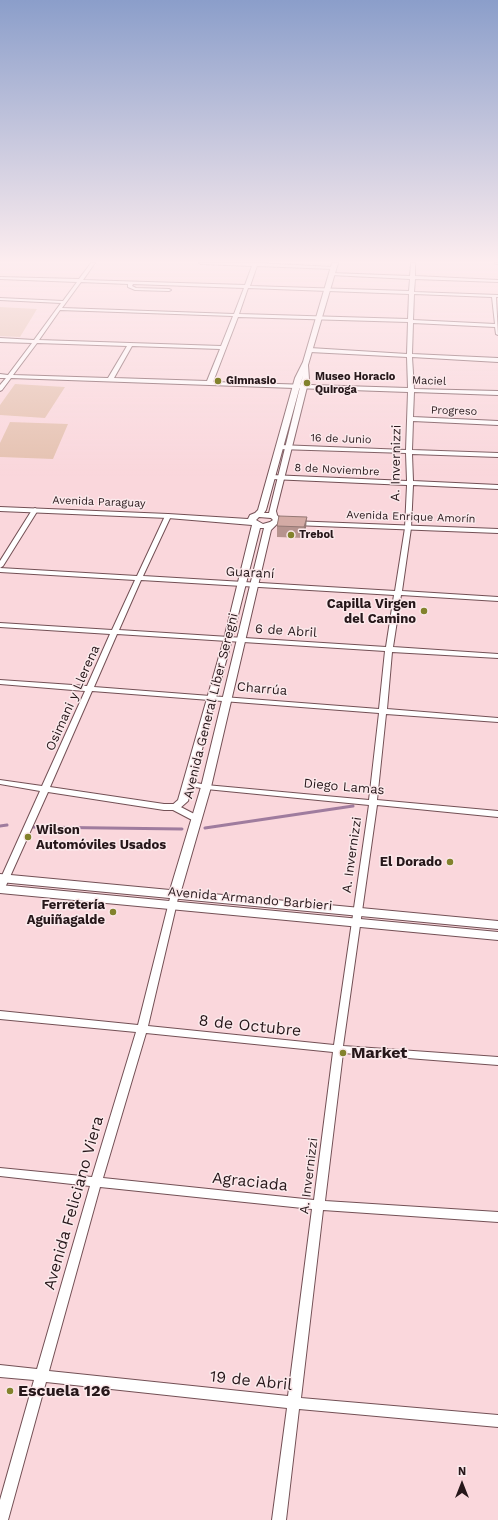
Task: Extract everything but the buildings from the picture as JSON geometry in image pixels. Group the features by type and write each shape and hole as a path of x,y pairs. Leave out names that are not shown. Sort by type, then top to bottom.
{"street":[{"path":"0,389 40,334"},
{"path":"209,384 228,334"},
{"name":"Avenida General Líber Seregni","path":"175,808 183,801 213,697 242,585 256,528 255,519 262,510 295,387 306,362 315,334"},
{"name":"A. Invernizzi","path":"279,1520 338,1049 373,803 396,594 408,528 411,390 410,334"},
{"path":"0,340 222,348"},
{"path":"110,380 130,344"},
{"path":"310,350 498,360"},
{"name":"Avenida General Líber Seregni","path":"176,894 206,787 226,698 255,585 266,529 273,520 272,511 304,387 306,362"},
{"name":"Maciel","path":"0,376 498,393"},
{"name":"Progreso","path":"410,420 498,423"},
{"name":"16 de Junio","path":"279,446 498,455"},
{"name":"8 de Noviembre","path":"271,477 498,486"},
{"name":"Avenida Paraguay","path":"0,509 198,518 255,519"},
{"path":"0,566 35,510"},
{"name":"Osimani y Llerena","path":"1,885 168,516"},
{"path":"255,519 273,520"},
{"path":"255,519 273,520"},
{"name":"Avenida Enrique Amorín","path":"273,520 323,524 498,531"},
{"name":"Guaraní","path":"0,570 498,599"},
{"name":"6 de Abril","path":"0,625 498,656"},
{"name":"Charrúa","path":"0,682 213,697 498,720"},
{"path":"0,782 175,808 197,819"},
{"name":"Diego Lamas","path":"188,783 206,787 498,814"},
{"name":"Avenida Armando Barbieri","path":"1,885 176,894 498,936"},
{"name":"Avenida Armando Barbieri","path":"1,885 173,906 498,925"},
{"name":"Avenida Feliciano Viera","path":"1,1520 96,1183 142,1030 176,894"},
{"name":"8 de Octubre","path":"0,1015 338,1049 498,1061"},
{"name":"Agraciada","path":"0,1172 319,1205 498,1217"},
{"name":"19 de Abril","path":"0,1371 294,1403 498,1421"}],"shaded area":[{"path":"0,334 22,334 20,337 0,336"},
{"path":"15,384 65,387 45,418 0,415 0,405"},
{"path":"10,422 68,424 53,459 0,457 0,443"}],"waterway":[{"path":"205,828 353,806"},
{"path":"0,826 7,825"},
{"path":"31,827 182,829"}],"place":[{"name":"Gimnasio","path":"218,381"},
{"name":"Museo Horacio Quiroga","path":"307,383"},
{"name":"Trebol","path":"291,535"},
{"name":"Capilla Virgen del Camino","path":"424,611"},
{"name":"Wilson Automóviles Usados","path":"28,837"},
{"name":"El Dorado","path":"450,862"},
{"name":"Ferretería Aguiñagalde","path":"113,912"},
{"name":"Market","path":"343,1053"},
{"name":"Escuela 126","path":"10,1391"}]}
